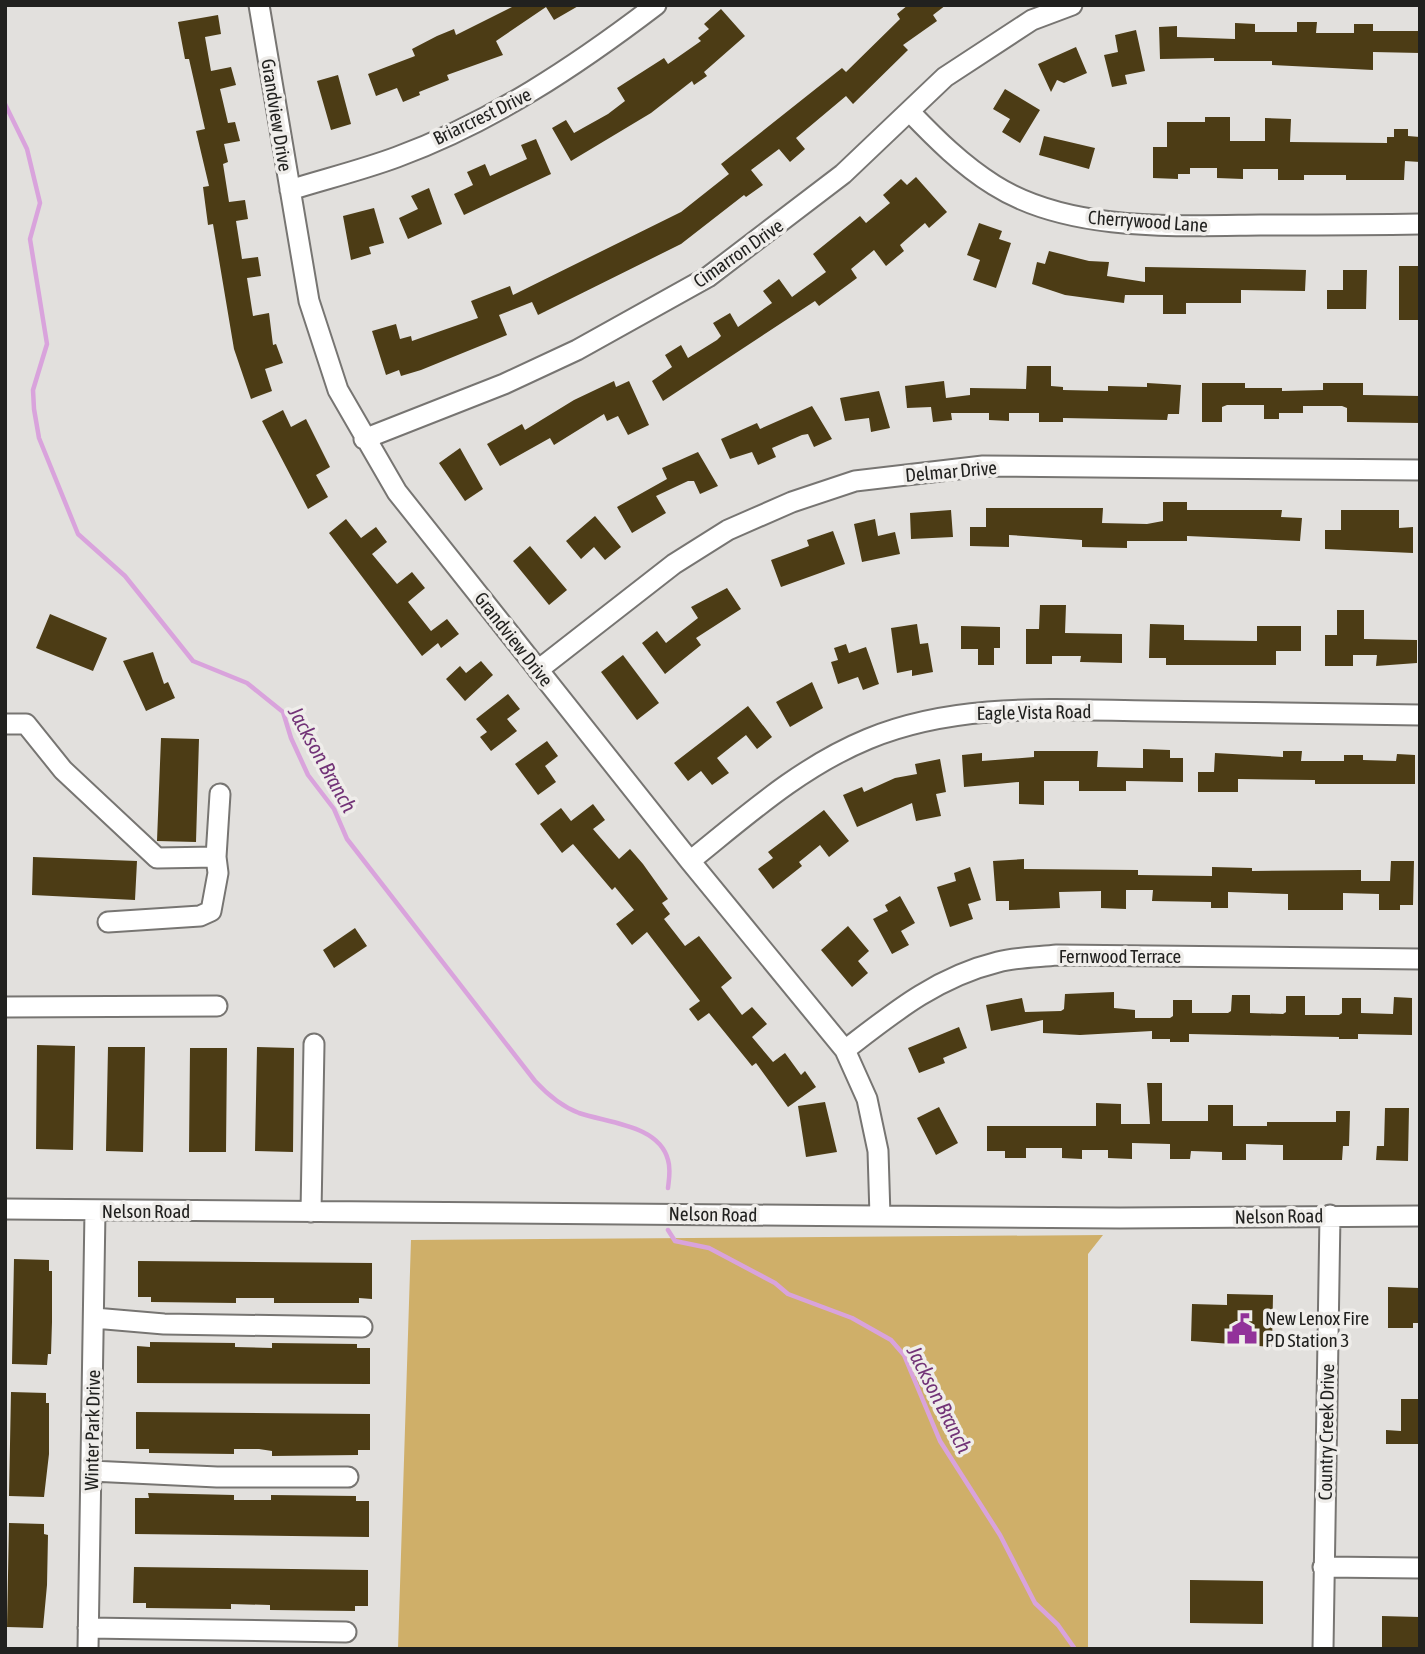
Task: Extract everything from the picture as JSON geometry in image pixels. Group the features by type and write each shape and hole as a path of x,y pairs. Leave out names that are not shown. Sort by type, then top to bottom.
{"street":[{"name":"Grandview Drive","path":"259,5 312,314 338,390 397,492 690,861 845,1050 870,1112 878,1152 880,1216"},
{"name":"Briarcrest Drive","path":"290,190 398,156 480,119 551,81 656,5"},
{"name":"Cimarron Drive","path":"364,439 504,384 577,350 698,283 766,236 843,174 945,77 1032,20 1072,5"},
{"name":"Cherrywood Lane","path":"910,112 949,152 996,187 1054,211 1105,222 1177,226 1420,224"},
{"name":"Delmar Drive","path":"538,670 674,564 728,530 792,502 855,481 983,466 1420,470"},
{"name":"Eagle Vista Road","path":"690,861 811,766 869,738 928,719 980,712 1044,710 1420,715"},
{"path":"5,724 26,724 63,769 157,859 216,858"},
{"path":"108,922 200,916 211,911 218,873 216,858 220,794"},
{"name":"Fernwood Terrace","path":"845,1050 916,994 954,975 1000,961 1057,955 1420,959"},
{"path":"5,1007 217,1006"},
{"path":"311,1212 314,1044"},
{"name":"Nelson Road","path":"5,1209 1120,1218 1420,1216"},
{"name":"Winter Park Drive","path":"88,1649 95,1211"},
{"name":"Country Creek Drive","path":"1323,1649 1330,1216"},
{"path":"93,1318 164,1324 362,1327"},
{"path":"91,1471 217,1477 348,1477"},
{"path":"1323,1567 1420,1568"},
{"path":"88,1628 346,1632"}],"shaded area":[{"path":"1103,1235 1088,1254 1088,1649 398,1649 411,1240"}],"building":[{"path":"516,5 580,5 554,20 546,7 496,41 503,55 447,75 449,80 419,92 420,95 403,102 397,88 376,96 368,74 415,56 412,49 437,36 454,29 456,35"},
{"path":"908,5 946,5 933,15 937,21 903,45 908,50 853,104 846,96 796,138 805,149 790,162 779,149 751,170 763,185 746,197 744,195 681,244 538,315 532,302 499,315 507,335 421,370 401,376 399,370 386,375 372,331 396,324 400,339 411,336 412,341 478,318 471,301 510,286 513,295 681,212 729,174 721,164 842,68 846,72 900,19 897,14"},
{"path":"721,9 745,36 704,72 707,76 694,85 692,81 651,113 571,161 552,128 566,120 574,133 608,114 625,101 617,88 664,58 668,64 701,41 698,38 709,29 704,24"},
{"path":"218,15 221,34 205,37 211,71 231,67 236,85 220,89 228,123 235,122 240,141 224,144 228,162 223,164 229,202 245,200 248,219 236,221 242,259 258,257 261,276 247,278 253,316 269,313 273,345 276,344 283,363 265,369 272,391 251,399 234,349 213,224 208,225 203,187 209,186 196,131 205,129 189,59 185,59 178,22"},
{"path":"1297,22 1317,22 1316,33 1354,33 1354,24 1373,24 1373,31 1420,31 1420,53 1373,52 1373,70 1272,65 1272,61 1214,61 1214,58 1160,59 1159,27 1177,26 1177,37 1235,39 1235,23 1255,24 1255,32 1297,32"},
{"path":"1136,30 1145,71 1125,75 1127,84 1112,87 1104,55 1118,52 1115,35"},
{"path":"1076,47 1087,73 1064,83 1057,80 1051,92 1038,64"},
{"path":"338,75 351,124 331,130 317,81"},
{"path":"1005,89 1040,110 1020,143 1002,132 1010,119 993,109"},
{"path":"1205,117 1230,117 1230,141 1265,141 1265,118 1291,119 1290,142 1387,143 1387,137 1394,137 1394,129 1408,129 1408,136 1420,137 1420,162 1405,161 1404,180 1346,180 1346,175 1304,175 1304,180 1278,180 1278,169 1243,169 1243,179 1217,178 1217,168 1190,168 1190,174 1178,174 1178,179 1153,178 1153,147 1167,147 1167,122 1205,122"},
{"path":"1044,136 1095,148 1089,169 1039,155"},
{"path":"536,139 551,174 464,215 454,194 473,185 467,172 485,164 490,176 527,159 521,145"},
{"path":"916,177 947,212 929,228 925,223 900,245 904,251 886,266 874,250 851,269 857,278 819,306 815,301 663,401 652,381 672,367 665,355 681,345 688,358 717,340 721,336 713,323 730,313 738,327 772,303 763,291 779,279 792,297 826,272 813,254 860,216 866,223 890,203 883,195 901,179 907,185"},
{"path":"429,188 442,224 408,239 399,218 418,209 411,196"},
{"path":"374,208 384,243 369,247 371,254 351,260 343,216"},
{"path":"979,223 1002,231 999,239 1011,243 996,288 973,280 980,260 967,255"},
{"path":"1049,251 1089,261 1109,262 1107,276 1145,282 1145,267 1306,270 1305,291 1241,290 1241,303 1186,303 1186,314 1163,314 1163,295 1125,295 1124,303 1065,295 1032,284 1037,262 1045,264"},
{"path":"1399,266 1420,266 1420,320 1399,320"},
{"path":"1343,270 1367,270 1366,309 1327,309 1327,290 1343,290"},
{"path":"1027,366 1051,366 1051,386 1063,387 1063,390 1108,391 1108,386 1147,387 1147,383 1181,385 1179,414 1168,414 1167,420 1063,418 1063,422 1039,422 1039,413 1009,413 1009,421 989,420 989,413 951,413 952,420 933,422 931,407 907,408 905,386 944,381 946,398 970,395 970,388 1026,389"},
{"path":"614,381 616,387 629,381 649,425 628,435 618,416 607,421 604,414 554,445 550,438 500,466 487,444 522,424 525,430 574,400"},
{"path":"1202,383 1245,383 1245,388 1282,388 1282,391 1323,390 1323,383 1363,383 1363,395 1420,396 1420,423 1347,422 1347,408 1342,406 1303,406 1303,413 1279,413 1279,419 1264,419 1264,405 1227,405 1222,407 1222,422 1202,422"},
{"path":"879,391 890,428 871,432 869,418 845,421 840,398"},
{"path":"812,406 832,439 814,447 808,434 802,435 772,448 776,457 758,465 752,452 730,459 721,439 757,423 760,429"},
{"path":"283,410 291,427 306,419 330,467 316,475 328,497 308,509 262,421"},
{"path":"460,448 483,489 465,501 439,463"},
{"path":"698,452 718,486 700,494 694,481 688,481 656,496 666,513 632,533 617,507 667,479 662,468"},
{"path":"1163,502 1187,502 1187,510 1282,510 1281,517 1302,518 1300,541 1187,536 1187,541 1127,541 1127,548 1082,547 1082,540 1009,535 1009,547 970,546 970,527 986,527 986,508 1103,508 1102,523 1147,524 1163,521"},
{"path":"951,510 953,537 911,539 910,513"},
{"path":"1341,510 1399,510 1399,528 1413,527 1413,553 1325,549 1325,530 1341,530"},
{"path":"595,516 621,547 605,560 594,547 581,559 566,541"},
{"path":"346,519 361,538 376,527 387,542 372,554 397,584 412,572 425,588 408,602 431,631 447,619 459,634 441,648 438,643 422,656 329,533"},
{"path":"875,519 878,536 895,532 900,554 862,562 854,524"},
{"path":"833,531 845,564 781,587 771,560 809,546 807,540"},
{"path":"530,546 567,590 549,605 513,561"},
{"path":"727,588 741,609 696,638 701,645 665,674 642,643 657,631 666,643 698,618 691,607"},
{"path":"1040,605 1066,605 1065,633 1122,634 1122,663 1080,662 1081,656 1052,656 1052,664 1026,664 1026,629 1039,629"},
{"path":"1337,610 1364,610 1364,639 1417,640 1417,663 1376,666 1377,655 1353,655 1353,666 1325,666 1325,635 1337,635"},
{"path":"50,614 107,638 93,671 36,648"},
{"path":"917,624 920,644 928,643 933,672 912,676 912,670 897,673 891,628"},
{"path":"1150,624 1184,625 1184,640 1257,641 1257,626 1301,626 1301,651 1276,651 1276,665 1166,665 1166,658 1149,658"},
{"path":"961,626 1000,627 1000,648 994,648 994,665 978,665 978,649 961,649"},
{"path":"846,644 849,653 866,647 879,684 863,690 858,677 838,684 831,662 838,660 834,648"},
{"path":"153,652 164,684 168,682 175,698 146,711 123,661"},
{"path":"623,655 659,703 637,720 601,672"},
{"path":"481,661 493,675 465,701 446,679 460,666 466,673"},
{"path":"812,682 823,708 790,727 776,702"},
{"path":"508,694 520,709 507,719 517,731 491,751 480,737 487,732 476,719"},
{"path":"748,706 772,737 757,749 746,735 717,758 729,773 712,785 701,771 688,781 674,763"},
{"path":"161,738 199,739 196,842 157,841"},
{"path":"547,741 558,756 545,766 556,782 538,795 515,764"},
{"path":"1143,749 1170,750 1170,758 1183,758 1183,782 1126,781 1126,791 1079,791 1079,781 1044,781 1044,805 1019,804 1019,782 964,787 962,755 982,753 982,761 1034,757 1034,751 1098,751 1097,767 1143,768"},
{"path":"1283,751 1302,751 1301,761 1344,761 1344,755 1363,755 1363,760 1396,761 1397,754 1415,755 1415,784 1315,784 1315,780 1238,779 1238,792 1198,792 1198,772 1214,772 1215,753 1283,757"},
{"path":"940,759 946,792 936,794 941,816 916,821 912,803 857,827 843,795 862,787 864,792 895,778 917,774 915,764"},
{"path":"593,804 605,820 593,829 619,859 630,849 643,864 668,899 662,903 670,914 664,919 685,946 699,936 732,978 721,987 742,1015 752,1007 767,1024 752,1037 773,1062 785,1053 801,1075 805,1071 816,1087 788,1107 756,1063 752,1066 709,1013 698,1021 689,1009 700,1001 647,932 632,945 616,924 634,910 615,887 612,890 573,844 562,853 540,824 561,808 571,821"},
{"path":"824,810 849,841 829,857 820,845 799,862 802,866 773,889 758,869 773,858 768,852"},
{"path":"33,857 137,861 135,900 32,895"},
{"path":"1024,859 1024,869 1138,870 1138,875 1212,876 1212,867 1252,868 1252,871 1361,870 1361,881 1390,881 1391,861 1414,861 1413,905 1400,905 1400,910 1379,910 1379,894 1343,893 1343,910 1288,910 1288,894 1228,892 1228,908 1211,908 1211,902 1152,901 1153,890 1126,890 1126,909 1101,908 1101,891 1059,892 1060,908 1009,910 1009,901 996,901 993,861"},
{"path":"970,867 981,900 968,904 973,919 950,927 937,887 956,881 954,873"},
{"path":"900,896 915,923 901,931 909,945 892,954 873,919 888,911 885,905"},
{"path":"848,926 869,951 858,961 868,973 852,987 821,950"},
{"path":"355,928 367,946 334,968 323,950"},
{"path":"1114,992 1114,1008 1135,1010 1135,1018 1170,1018 1173,1016 1173,1000 1192,1000 1192,1013 1228,1013 1231,1011 1232,995 1250,995 1250,1013 1283,1014 1286,1012 1286,996 1305,996 1305,1015 1339,1015 1342,1013 1342,998 1361,998 1361,1013 1393,1014 1394,997 1412,998 1412,1035 1358,1034 1358,1039 1339,1039 1189,1034 1189,1042 1170,1042 1170,1039 1152,1039 1152,1031 1080,1035 1043,1033 1043,1020 991,1031 986,1005 1022,998 1025,1012 1061,1011 1064,1009 1065,994"},
{"path":"959,1027 967,1048 943,1058 945,1063 919,1073 908,1048"},
{"path":"37,1045 75,1046 73,1150 36,1149"},
{"path":"108,1047 145,1047 143,1152 106,1151"},
{"path":"257,1047 294,1048 293,1152 255,1151"},
{"path":"190,1048 227,1048 226,1152 189,1152"},
{"path":"1147,1083 1162,1083 1162,1121 1208,1121 1208,1105 1233,1105 1233,1126 1267,1126 1267,1122 1336,1122 1336,1111 1350,1111 1349,1146 1343,1146 1342,1160 1283,1160 1283,1145 1246,1144 1246,1160 1222,1160 1222,1152 1191,1151 1190,1159 1170,1159 1170,1144 1132,1143 1132,1159 1108,1158 1108,1150 1082,1150 1082,1159 1062,1158 1062,1148 1026,1148 1026,1158 1005,1158 1005,1151 987,1151 987,1126 1096,1126 1096,1103 1121,1104 1121,1124 1150,1124"},
{"path":"825,1102 837,1152 806,1157 798,1106"},
{"path":"939,1107 958,1143 936,1155 917,1118"},
{"path":"1385,1108 1409,1108 1408,1161 1376,1160 1377,1146 1384,1146"},
{"path":"14,1259 49,1260 49,1271 52,1271 52,1322 51,1354 48,1354 47,1365 12,1364"},
{"path":"138,1261 372,1263 372,1299 359,1298 359,1303 274,1303 274,1298 236,1298 236,1303 151,1302 151,1297 138,1297"},
{"path":"1388,1287 1420,1288 1420,1323 1413,1323 1413,1328 1388,1328"},
{"path":"1227,1294 1273,1295 1272,1347 1191,1341 1192,1304 1227,1305"},
{"path":"150,1342 235,1343 235,1347 272,1348 272,1343 357,1344 357,1348 370,1348 370,1384 137,1383 137,1346 150,1347"},
{"path":"11,1392 46,1393 46,1403 49,1403 49,1454 44,1497 9,1496"},
{"path":"1401,1399 1420,1399 1420,1444 1386,1444 1386,1430 1401,1431"},
{"path":"136,1412 370,1414 370,1450 358,1450 358,1455 272,1456 272,1451 259,1449 234,1449 234,1454 149,1453 149,1449 136,1449"},
{"path":"148,1493 234,1495 234,1500 271,1500 271,1495 356,1496 356,1501 369,1501 369,1537 135,1534 135,1498 149,1498"},
{"path":"9,1523 44,1524 44,1534 48,1535 43,1628 7,1627"},
{"path":"134,1567 368,1570 368,1606 355,1606 355,1611 270,1610 270,1605 231,1604 231,1609 146,1608 146,1603 133,1603"},
{"path":"1190,1580 1263,1581 1263,1624 1190,1623"},
{"path":"1382,1616 1420,1617 1420,1649 1382,1649"}],"waterway":[{"name":"Jackson Branch","path":"5,104 27,149 40,203 30,239 47,344 33,390 34,409 39,438 78,534 125,576 193,661 247,683 283,712 291,738 308,775 334,809 347,839 535,1081 555,1100 573,1110 631,1127 654,1139 663,1148 668,1160 668,1188"},
{"name":"Jackson Branch","path":"668,1230 675,1241 709,1248 775,1283 788,1294 852,1318 891,1340 904,1355 940,1441 1000,1535 1035,1603 1058,1625 1075,1649"}],"place":[{"name":"New Lenox Fire PD Station 3","path":"1242,1329"}]}
